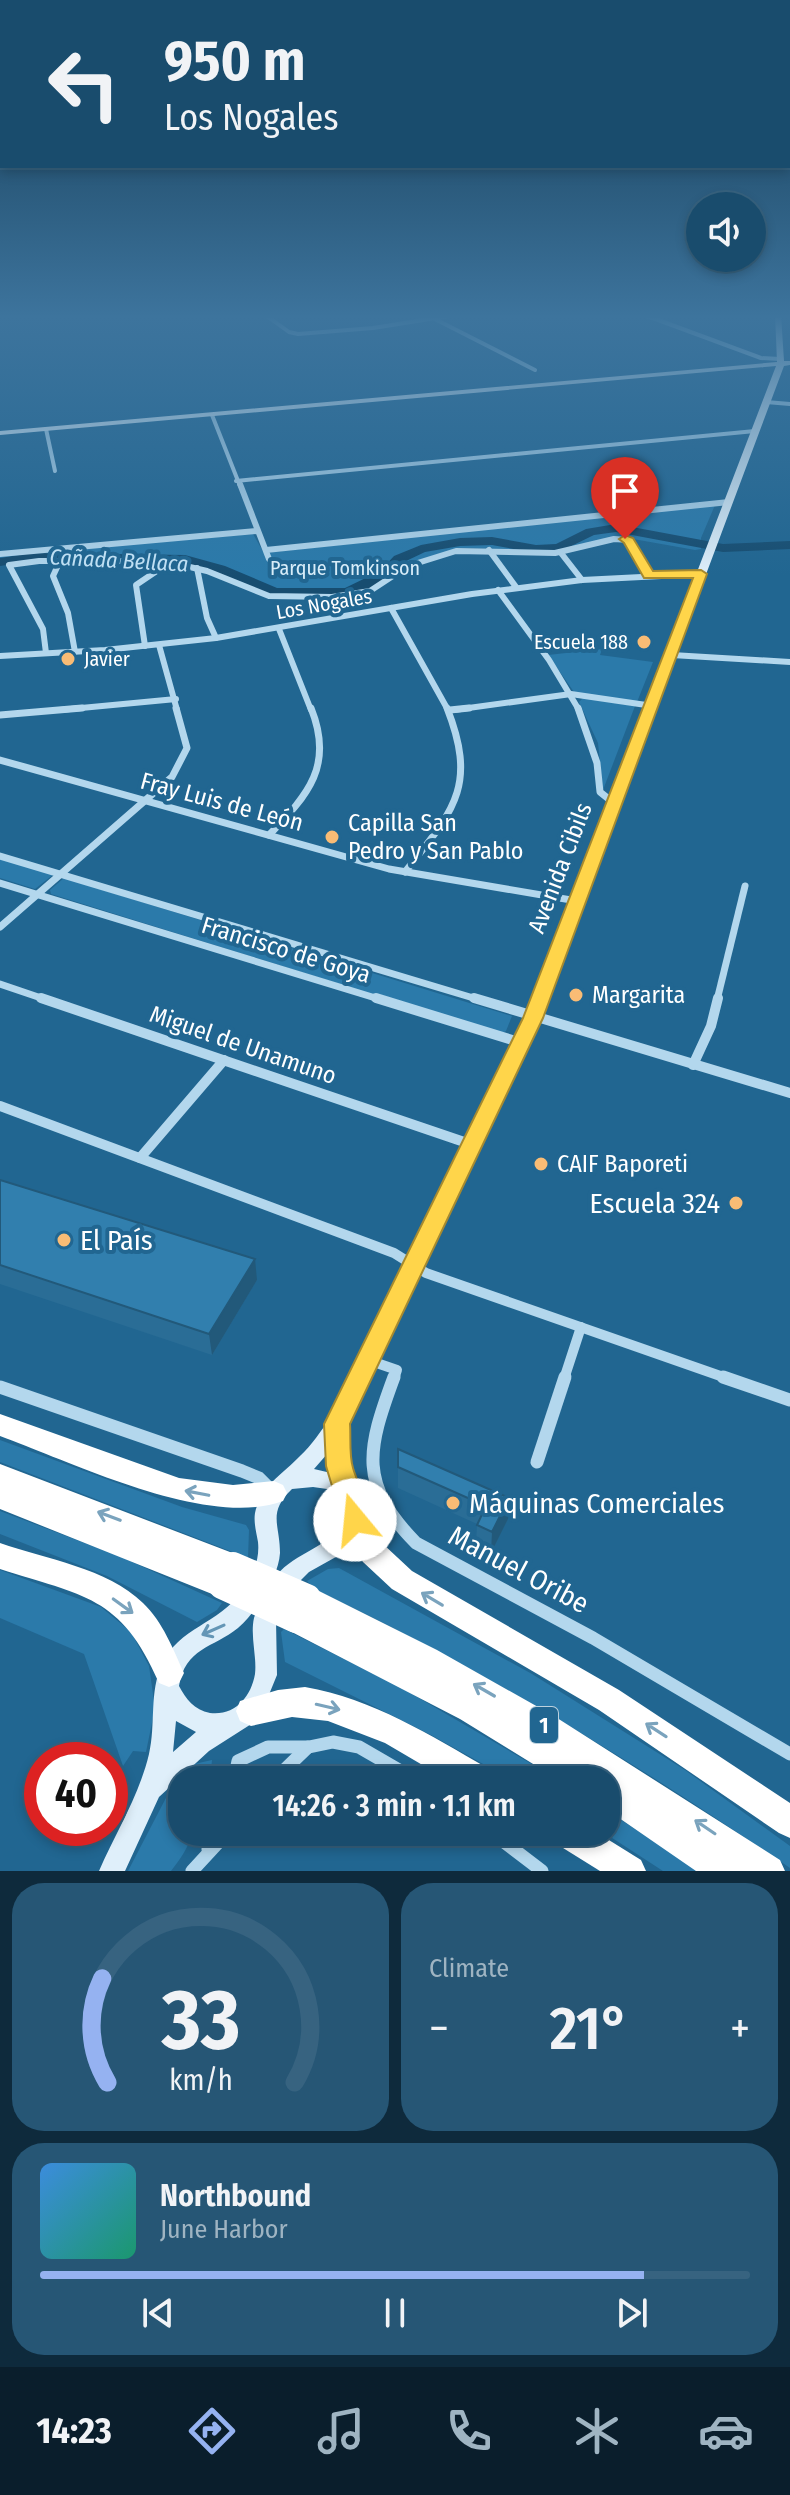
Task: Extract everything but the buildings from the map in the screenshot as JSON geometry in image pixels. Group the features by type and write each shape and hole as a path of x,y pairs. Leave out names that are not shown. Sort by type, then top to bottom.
{"highway":[{"path":"0,1425 179,1490 213,1496 281,1487"},
{"name":"1","path":"0,1475 302,1609 431,1661 565,1738 769,1871"},
{"name":"1","path":"0,1497 228,1576"},
{"path":"351,1506 373,1553 402,1580 609,1700 790,1822"},
{"path":"0,1556 104,1593 127,1607 141,1621 159,1649 169,1682"},
{"name":"1","path":"302,1609 565,1766"},
{"path":"239,1718 278,1703 306,1702 341,1710 393,1733 453,1766"},
{"path":"620,1800 724,1871"},
{"path":"589,1846 630,1871"}],"street":[{"path":"0,433 360,401"},
{"path":"766,402 790,404"},
{"name":"Avenida Cibils","path":"281,1487 315,1455 337,1424 522,1043 653,706 766,402"},
{"path":"212,415 269,559"},
{"path":"46,429 55,471"},
{"path":"236,481 755,431"},
{"path":"266,550 729,502"},
{"path":"0,554 257,531"},
{"path":"46,653 43,629 9,565 39,561 170,562 197,568 269,596 332,597 370,591 398,571 435,556 462,550 561,553 614,539 629,540 649,575"},
{"path":"489,550 516,587"},
{"path":"561,553 582,580"},
{"path":"145,646 136,585 170,562"},
{"path":"59,563 53,576 68,613 75,652"},
{"path":"197,568 207,618 216,638"},
{"name":"Los Nogales","path":"0,656 216,638 516,587 649,575 701,574"},
{"path":"498,590 571,694 586,722 598,758 600,792 615,804"},
{"path":"391,608 450,710 461,752 455,804 405,872"},
{"path":"269,835 308,791 322,748 320,731 279,629"},
{"path":"0,927 172,777 184,759 187,748 159,645"},
{"path":"672,655 790,662"},
{"path":"450,710 571,694 653,706"},
{"path":"0,715 176,699"},
{"name":"Fray Luis de León","path":"0,760 405,872 577,901"},
{"name":"Francisco de Goya","path":"0,856 790,1093"},
{"name":"Francisco de Goya","path":"0,883 522,1043"},
{"path":"693,1065 711,1026 745,886"},
{"name":"Miguel de Unamuno","path":"0,984 473,1145"},
{"path":"140,1158 224,1060"},
{"path":"0,1106 394,1253 426,1273 790,1400"},
{"path":"537,1462 581,1327"},
{"name":"Manuel Oribe","path":"368,1360 397,1370 372,1442 369,1464 380,1500 388,1516 402,1531 455,1566 593,1638 790,1754"},
{"path":"0,1387 281,1487 317,1477 338,1484 351,1506 347,1536 336,1546 301,1565 283,1583 265,1619 266,1675 239,1718 201,1743 151,1788"},
{"name":"Avenida Cibils","path":"337,1424 339,1466 351,1506"},
{"path":"112,1871 151,1788 166,1727 169,1682 188,1644 229,1623 242,1610 267,1566 270,1555 265,1515 281,1487"},
{"path":"169,1682 183,1715 207,1726 239,1718"},
{"path":"237,1766 238,1761 268,1747 309,1747 333,1742 359,1747 392,1766"},
{"path":"289,1766 309,1747"},
{"path":"197,1866 208,1846"},
{"path":"197,1866 215,1846"},
{"path":"509,1846 542,1871"}],"green space":[{"name":"Parque Tomkinson","path":"715,505 701,538 701,549 622,537 562,550 459,548 419,560 363,591 330,596 269,594 216,570 181,560 38,559 0,564 0,556 253,534 264,553"},
{"path":"602,649 600,655 653,662 637,702 574,692 548,655"},
{"path":"583,698 635,706 603,790 598,743 579,702"},
{"path":"0,857 54,874 35,889 0,878"},
{"path":"64,878 512,1016 506,1031 500,1034 51,894 50,890"},
{"path":"0,1440 182,1507 246,1525 249,1530 248,1558 0,1462"},
{"path":"0,1511 119,1556 222,1603 217,1610 197,1622 107,1576 0,1534"},
{"path":"339,1568 532,1674 685,1770 790,1846 790,1868 559,1720 439,1652 316,1590 307,1581 328,1569"},
{"path":"0,1570 101,1607 131,1632 149,1666 155,1708 146,1752 133,1751 128,1758 128,1742 115,1742 84,1654 0,1618"},
{"path":"284,1629 400,1687 535,1766 487,1766 285,1662 281,1632"},
{"path":"212,1760 211,1766 192,1766"},
{"path":"168,1794 168,1846 186,1848 171,1871 128,1871"},
{"path":"620,1819 699,1871 663,1871 620,1843"}],"waterway":[{"name":"Cañada Bellaca","path":"0,562 32,557 185,559 220,569 274,592 301,594 347,592 369,584 385,574 399,559 421,549 460,542 492,541 536,549 559,548 591,532 616,528 723,548 790,545"}],"place":[{"name":"Escuela 188","path":"644,642"},
{"name":"Javier","path":"68,659"},
{"name":"Capilla San Pedro y San Pablo","path":"332,837"},
{"name":"Margarita","path":"576,995"},
{"name":"CAIF Baporeti","path":"541,1164"},
{"name":"Escuela 324","path":"736,1203"},
{"name":"El País","path":"64,1240"},
{"name":"Máquinas Comerciales","path":"453,1503"}],"route":[{"path":"355,1520 353,1504 339,1466 337,1424 533,1018 701,574 649,575 629,540 625,539"}]}
